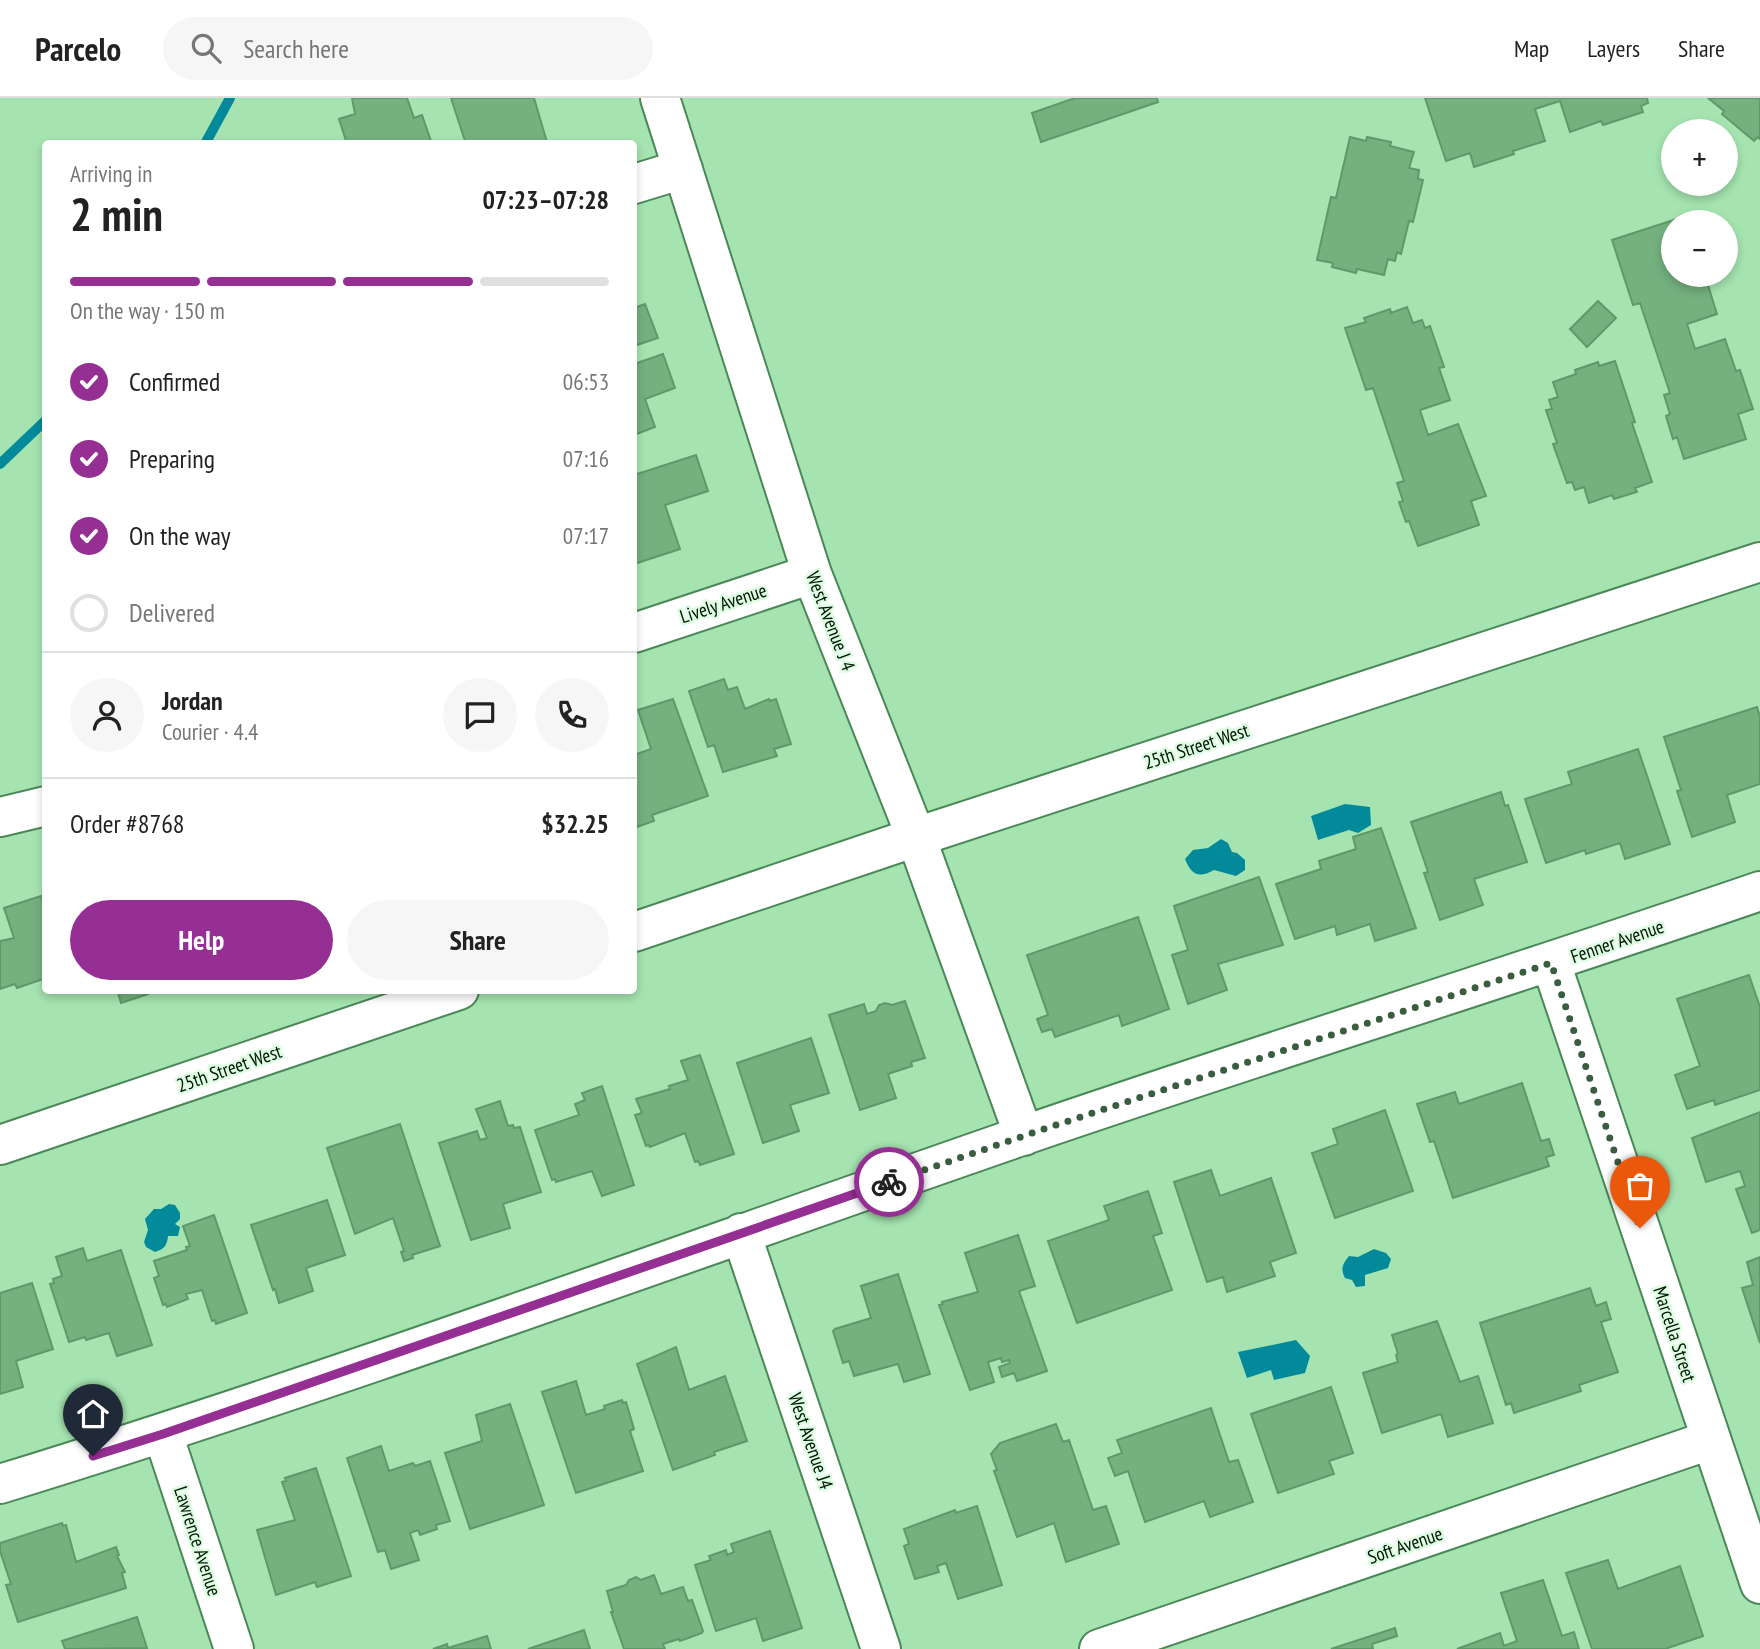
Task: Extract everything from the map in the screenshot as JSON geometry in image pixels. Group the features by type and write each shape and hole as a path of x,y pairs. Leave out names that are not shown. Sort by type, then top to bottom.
{"street":[{"name":"West Avenue J 4","path":"660,98 812,574 916,837 1024,1136"},
{"path":"637,183 683,169"},
{"name":"25th Street West","path":"637,931 916,837 1760,562"},
{"name":"Lively Avenue","path":"637,632 812,574"},
{"path":"0,817 42,807"},
{"name":"Fenner Avenue","path":"0,1485 163,1434 1024,1136 1551,963 1760,891"},
{"name":"Marcella Street","path":"1551,963 1760,1584"},
{"name":"25th Street West","path":"0,1145 447,994"},
{"name":"West Avenue J4","path":"741,1233 881,1649"},
{"name":"Lawrence Avenue","path":"163,1434 234,1649"},
{"name":"Soft Avenue","path":"1099,1649 1710,1440"}],"water":[{"path":"1345,804 1370,807 1371,825 1358,833 1349,830 1318,840 1311,816"},
{"path":"1221,839 1228,843 1232,852 1245,860 1245,870 1236,876 1214,870 1196,874 1185,859 1193,850 1208,848"},
{"path":"169,1204 175,1205 180,1213 180,1219 175,1224 180,1227 178,1236 168,1236 164,1247 155,1252 146,1247 144,1242 148,1230 145,1219 154,1209 161,1209"},
{"path":"1374,1249 1386,1253 1391,1259 1388,1268 1365,1275 1365,1286 1356,1287 1352,1280 1345,1278 1342,1269 1344,1264 1349,1256 1358,1257"},
{"path":"1296,1340 1310,1356 1305,1373 1274,1380 1271,1370 1247,1378 1238,1352"}],"building":[{"path":"352,98 407,98 414,118 422,115 431,140 346,140 339,119 355,114"},
{"path":"451,98 534,98 546,140 465,140"},
{"path":"1075,98 1157,98 1158,102 1041,142 1032,113"},
{"path":"1425,98 1647,98 1648,103 1641,106 1643,112 1603,125 1601,121 1570,132 1560,101 1535,109 1545,141 1474,167 1470,153 1446,161"},
{"path":"1708,98 1760,98 1760,139 1758,137 1754,141 1738,128 1738,119 1728,119 1722,114 1724,111"},
{"path":"1350,137 1391,142 1390,146 1414,152 1409,168 1419,170 1418,179 1423,180 1413,222 1409,221 1401,254 1397,252 1395,261 1388,259 1384,275 1357,269 1356,273 1332,267 1333,263 1317,260 1331,197 1336,198"},
{"path":"1661,224 1661,287 1709,287 1717,314 1687,324 1695,349 1725,339 1736,371 1740,370 1753,409 1738,414 1746,439 1684,459 1677,437 1673,439 1666,416 1670,414 1664,395 1670,393 1640,303 1633,305 1612,240"},
{"path":"1598,301 1616,318 1587,347 1570,329"},
{"path":"645,304 658,338 637,345 637,307"},
{"path":"1407,307 1413,323 1422,320 1425,328 1430,326 1444,367 1439,368 1450,400 1420,410 1428,435 1458,424 1486,496 1471,501 1479,525 1418,546 1399,502 1403,501 1397,483 1404,481 1373,388 1366,390 1345,328 1366,322 1364,318 1390,309 1391,313"},
{"path":"663,354 675,388 645,399 655,427 637,434 637,363"},
{"path":"1615,361 1652,482 1635,488 1637,492 1614,499 1612,495 1589,503 1584,487 1575,490 1572,482 1567,483 1553,444 1557,443 1546,410 1552,409 1549,400 1558,397 1553,382 1598,362 1599,366"},
{"path":"696,455 708,491 665,505 680,549 637,563 637,474"},
{"path":"724,679 728,690 737,687 745,709 769,699 776,699 791,744 774,749 777,756 723,772 714,745 708,747 689,691"},
{"path":"673,699 708,796 652,815 654,821 637,827 637,754 651,749 638,710"},
{"path":"1757,707 1760,717 1760,784 1727,795 1735,822 1692,837 1664,737"},
{"path":"1638,749 1670,844 1625,859 1620,843 1586,854 1585,850 1546,863 1525,799 1572,784 1568,772"},
{"path":"1501,792 1527,862 1474,879 1483,905 1440,920 1424,873 1428,872 1411,822"},
{"path":"1381,828 1416,928 1375,941 1370,924 1337,935 1335,926 1295,939 1276,884 1321,869 1319,861 1356,849 1353,837"},
{"path":"1259,877 1283,945 1218,964 1227,990 1188,1004 1172,955 1188,950 1174,906"},
{"path":"41,896 42,979 17,988 15,984 0,989 0,941 14,938 4,908"},
{"path":"1138,917 1169,1009 1122,1026 1119,1015 1055,1037 1052,1029 1042,1032 1037,1019 1048,1015 1027,955"},
{"path":"1749,975 1760,1007 1760,1090 1715,1105 1714,1100 1687,1109 1675,1075 1700,1066 1677,999"},
{"path":"118,994 148,994 121,1003"},
{"path":"905,1001 925,1058 911,1062 912,1066 888,1074 896,1098 860,1110 829,1015 864,1004 867,1014 876,1011 879,1005"},
{"path":"811,1038 829,1093 790,1105 799,1131 763,1143 737,1063"},
{"path":"700,1055 734,1154 700,1165 698,1161 695,1162 685,1133 650,1147 646,1146 635,1115 642,1113 636,1099 670,1089 669,1086 688,1080 681,1061"},
{"path":"1522,1083 1541,1141 1549,1139 1554,1155 1546,1157 1549,1166 1453,1198 1434,1141 1430,1142 1417,1104 1455,1092 1459,1104"},
{"path":"602,1086 634,1185 602,1196 592,1171 556,1182 555,1179 552,1180 535,1130 579,1115 575,1104 585,1100 582,1093"},
{"path":"500,1101 508,1126 520,1127 541,1192 503,1204 510,1228 471,1240 439,1143 477,1131 480,1140 487,1138 476,1109"},
{"path":"1385,1110 1413,1191 1335,1218 1312,1153 1338,1144 1333,1129"},
{"path":"1760,1112 1760,1230 1752,1233 1736,1189 1745,1186 1740,1171 1706,1182 1692,1138"},
{"path":"400,1124 440,1246 412,1255 413,1258 404,1261 401,1252 404,1251 393,1218 355,1234 327,1148"},
{"path":"1211,1170 1220,1196 1271,1178 1296,1253 1270,1262 1275,1276 1227,1292 1223,1277 1207,1282 1174,1182"},
{"path":"1148,1191 1162,1233 1153,1236 1172,1290 1077,1323 1048,1241 1109,1220 1104,1206"},
{"path":"327,1200 345,1255 306,1268 313,1291 279,1303 251,1225"},
{"path":"214,1215 247,1313 216,1324 215,1320 212,1321 202,1290 186,1294 188,1299 167,1307 166,1304 163,1305 154,1278 159,1276 154,1261 187,1250 186,1247 190,1246 183,1226"},
{"path":"1018,1235 1035,1286 1019,1291 1047,1371 1017,1381 1014,1373 1002,1377 999,1367 1010,1363 1009,1360 1002,1362 1001,1358 988,1362 994,1382 970,1390 939,1305 978,1292 965,1253"},
{"path":"83,1248 87,1261 121,1250 152,1345 117,1356 109,1333 69,1342 50,1284 54,1283 53,1279 62,1276 56,1257"},
{"path":"1760,1257 1760,1343 1742,1288 1753,1285 1747,1262"},
{"path":"898,1274 930,1374 904,1382 898,1364 854,1376 849,1361 843,1363 833,1331 871,1318 861,1286"},
{"path":"32,1283 53,1349 16,1361 23,1387 0,1394 0,1293"},
{"path":"1590,1288 1596,1306 1606,1302 1611,1319 1601,1322 1618,1372 1579,1385 1581,1391 1514,1413 1511,1403 1506,1405 1480,1323"},
{"path":"1437,1321 1460,1382 1478,1376 1493,1423 1448,1437 1441,1414 1382,1433 1363,1373 1398,1362 1392,1335"},
{"path":"676,1347 689,1390 725,1376 747,1441 673,1470 637,1364"},
{"path":"576,1381 586,1415 622,1400 623,1403 626,1402 634,1429 630,1431 643,1471 576,1493 542,1392"},
{"path":"1331,1387 1353,1453 1329,1461 1334,1474 1278,1493 1251,1414"},
{"path":"510,1404 544,1505 470,1529 445,1453 482,1441 476,1415"},
{"path":"1211,1408 1229,1462 1238,1460 1253,1502 1210,1517 1204,1501 1145,1522 1128,1471 1115,1476 1108,1458 1122,1453 1117,1440"},
{"path":"1056,1424 1063,1442 1069,1440 1093,1510 1106,1506 1119,1544 1066,1562 1054,1523 1017,1537 994,1471 997,1470 991,1454 1000,1443"},
{"path":"381,1446 389,1471 430,1461 450,1521 436,1525 437,1529 420,1535 418,1530 410,1533 419,1560 391,1569 385,1550 378,1552 347,1458"},
{"path":"316,1468 351,1576 317,1587 315,1582 276,1595 257,1530 295,1520 282,1482 286,1481 285,1478"},
{"path":"977,1506 1002,1585 958,1599 946,1563 937,1566 939,1572 915,1579 904,1546 909,1544 904,1529 955,1510 956,1513"},
{"path":"62,1523 63,1526 66,1525 76,1562 116,1547 117,1556 125,1572 122,1573 126,1588 18,1622 6,1585 11,1584 0,1543"},
{"path":"770,1531 802,1628 763,1641 756,1618 716,1631 695,1565 711,1560 709,1556 726,1550 727,1555 734,1552 731,1544"},
{"path":"1608,1560 1618,1589 1680,1566 1703,1636 1665,1649 1592,1649 1566,1573"},
{"path":"654,1575 661,1594 683,1587 688,1601 692,1600 703,1631 680,1641 679,1639 663,1644 665,1649 624,1649 607,1591 626,1585 636,1577 641,1580"},
{"path":"1543,1580 1562,1636 1574,1632 1579,1649 1457,1649 1500,1633 1504,1646 1517,1641 1501,1593"},
{"path":"137,1617 147,1648 65,1649 62,1641"},
{"path":"1395,1628 1397,1636 1372,1644 1373,1649 1331,1649"},
{"path":"584,1630 590,1649 528,1649"},
{"path":"487,1636 491,1649 433,1649 447,1644 448,1648"}],"waterway":[{"path":"207,140 230,98"},
{"path":"0,464 42,424"}],"way so far":[{"path":"889,1182 1551,963 1640,1228"}],"route":[{"path":"93,1456 889,1182"}]}
